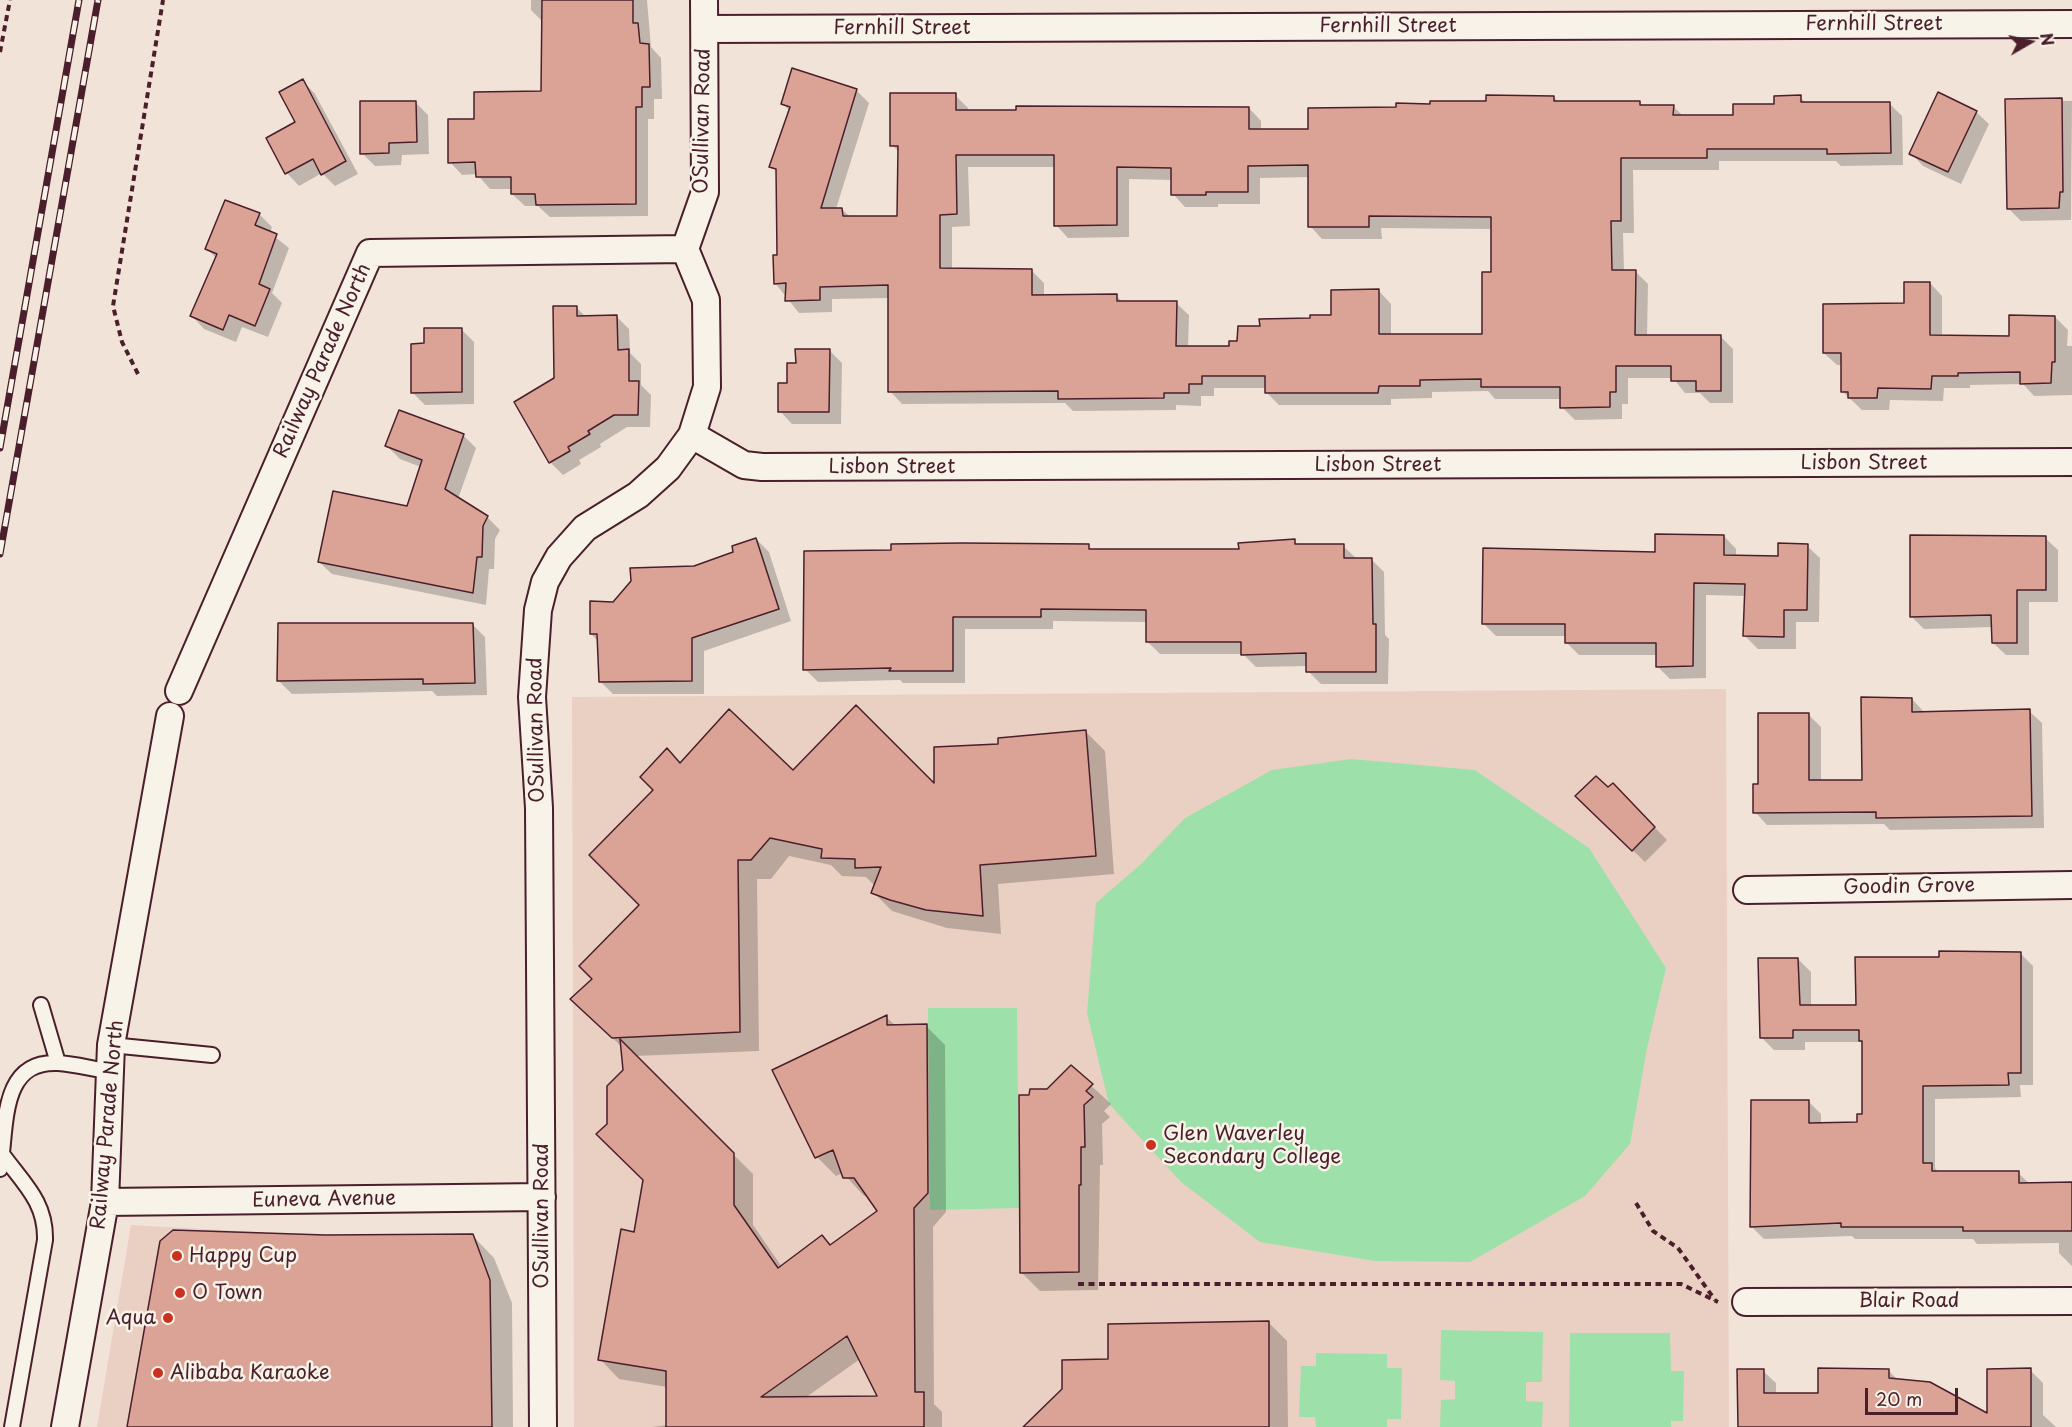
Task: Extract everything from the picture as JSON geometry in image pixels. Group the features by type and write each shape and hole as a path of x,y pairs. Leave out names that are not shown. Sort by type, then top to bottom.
{"street":[{"name":"OSullivan Road","path":"543,1427 539,808 532,697 538,610 546,582 559,557 585,528 638,495 668,468 692,435 707,387 706,300 685,249 705,192 704,0"},
{"name":"Fernhill Street","path":"705,29 2072,24"},
{"name":"Railway Parade North","path":"179,691 370,253 685,249"},
{"name":"Lisbon Street","path":"692,435 744,465 762,467 2072,462"},
{"name":"Railway Parade North","path":"65,1427 105,1202 111,1045 170,716"},
{"name":"Goodin Grove","path":"1747,890 2072,885"},
{"name":"Euneva Avenue","path":"105,1202 542,1197"},
{"name":"Blair Road","path":"1746,1302 2072,1301"}],"lane":[{"path":"40,1005 58,1063"},
{"path":"111,1045 212,1054"},
{"path":"0,1169 8,1098 13,1080 25,1070 58,1063 109,1071"},
{"path":"2,1154 39,1204 46,1221 45,1240 12,1427"}],"path":[{"path":"0,52 10,0"},
{"path":"138,374 122,342 113,306 163,0"},
{"path":"1636,1203 1653,1232 1678,1248 1716,1300"},
{"path":"1078,1284 1680,1284 1716,1300 1746,1302"}],"shaded area":[{"name":"Glen Waverley Secondary College","path":"1726,689 1729,1427 574,1427 572,697"},
{"path":"131,1225 312,1235 280,1427 97,1427"}],"green space":[{"path":"1351,759 1475,770 1589,848 1666,968 1647,1048 1630,1144 1585,1196 1470,1262 1375,1261 1260,1242 1181,1182 1109,1104 1087,1013 1096,903 1141,864 1185,818 1272,770"},
{"path":"928,1008 1017,1008 1019,1208 930,1210"},
{"path":"1441,1330 1543,1332 1542,1382 1526,1382 1526,1401 1543,1402 1542,1427 1440,1427 1441,1400 1455,1399 1455,1381 1440,1380"},
{"path":"1570,1333 1670,1333 1671,1371 1684,1371 1683,1421 1671,1421 1671,1427 1569,1427"},
{"path":"1316,1353 1387,1354 1387,1368 1402,1368 1401,1419 1387,1419 1387,1427 1316,1427 1315,1417 1299,1417 1301,1366 1316,1366"}],"building":[{"path":"542,0 633,0 633,23 638,23 640,43 649,44 650,87 642,87 642,107 636,107 636,204 536,205 535,194 511,194 511,177 476,177 475,162 448,163 448,119 474,119 474,92 541,91"},
{"path":"792,68 857,89 821,208 842,208 843,216 897,216 898,146 890,146 890,93 956,93 956,110 1016,110 1016,106 1249,107 1249,129 1308,129 1308,108 1396,107 1396,103 1486,101 1486,95 1554,96 1554,101 1640,101 1640,105 1674,105 1673,115 1733,115 1733,104 1774,104 1774,96 1801,95 1801,102 1890,102 1891,153 1827,154 1827,149 1707,149 1707,158 1621,158 1621,221 1611,221 1612,270 1636,270 1635,335 1721,335 1721,391 1696,391 1696,381 1671,381 1671,366 1616,366 1616,392 1610,392 1610,407 1560,408 1560,387 1481,387 1481,379 1420,380 1420,386 1379,386 1378,393 1265,393 1265,376 1202,376 1202,384 1189,384 1189,393 1164,393 1164,398 1058,399 1058,391 888,392 888,285 820,287 820,300 785,301 786,283 774,284 773,255 777,255 776,169 769,167 790,107 781,104","holes":["956,155 1054,155 1054,226 1117,225 1117,167 1171,168 1171,195 1206,195 1206,192 1248,192 1248,166 1308,165 1308,227 1369,227 1369,216 1491,217 1491,272 1482,272 1482,334 1379,334 1379,289 1331,290 1331,315 1310,315 1310,318 1259,319 1260,326 1238,326 1237,341 1229,341 1229,346 1176,346 1177,301 1117,301 1117,294 1032,295 1032,269 940,268 940,215 957,214"]},
{"path":"303,79 346,161 321,175 313,159 285,174 266,138 295,122 279,92"},
{"path":"1938,92 1977,111 1948,172 1909,154"},
{"path":"2062,98 2063,192 2060,192 2059,208 2007,209 2005,99"},
{"path":"360,101 416,101 417,142 389,143 389,153 360,154"},
{"path":"225,200 260,213 255,225 277,234 259,284 270,289 255,326 229,315 223,330 190,316 217,254 205,249"},
{"path":"1904,282 1930,282 1930,335 2009,336 2009,315 2055,316 2055,362 2052,362 2051,383 2020,384 2020,372 1958,373 1958,376 1932,376 1931,389 1878,388 1877,398 1848,398 1848,392 1841,392 1841,353 1823,353 1823,304 1904,303"},
{"path":"553,306 577,306 577,316 617,315 618,350 629,349 629,381 639,381 638,415 614,415 588,431 590,434 568,447 570,451 549,463 514,402 554,378"},
{"path":"424,328 462,328 462,392 411,393 411,344 424,343"},
{"path":"795,349 830,349 829,412 778,412 778,383 787,383 787,363 796,363"},
{"path":"399,410 464,434 445,489 488,516 483,526 482,557 477,557 473,593 318,562 333,491 407,506 422,460 385,446"},
{"path":"1655,534 1724,535 1724,555 1778,556 1778,543 1808,544 1807,610 1784,610 1784,637 1743,636 1745,584 1694,583 1693,666 1656,667 1656,643 1565,643 1565,624 1482,624 1483,548 1655,552"},
{"path":"1910,535 2046,536 2046,590 2017,590 2017,643 1992,643 1991,615 1910,617"},
{"path":"756,538 779,609 692,638 692,681 599,682 597,634 590,634 590,601 613,602 631,581 630,568 694,566 733,552 732,546"},
{"path":"1295,539 1295,544 1344,544 1344,558 1372,558 1376,672 1306,672 1306,653 1241,655 1241,642 1146,642 1146,610 1041,609 1041,617 953,617 953,671 889,671 891,668 803,670 804,551 891,550 891,544 961,543 1089,544 1089,549 1239,549 1238,543"},
{"path":"278,623 473,623 475,683 423,684 423,679 277,681"},
{"path":"1861,697 1912,698 1912,712 2030,709 2032,816 1876,818 1876,812 1753,813 1753,784 1758,784 1758,713 1809,713 1809,780 1862,780"},
{"path":"856,705 934,783 934,747 998,744 998,738 1086,730 1096,856 980,865 983,916 926,910 890,900 871,893 881,867 855,868 855,859 821,858 822,849 770,838 751,860 738,860 740,1032 612,1038 570,999 592,979 579,966 639,905 589,855 653,790 640,777 667,748 680,763 729,709 793,770"},
{"path":"1596,776 1608,787 1613,783 1655,827 1632,851 1575,796"},
{"path":"1939,951 2021,952 2021,1073 2008,1073 2009,1085 1923,1086 1923,1163 1932,1163 1932,1171 2019,1171 2019,1183 2072,1182 2072,1231 1963,1231 1963,1227 1841,1227 1841,1223 1750,1227 1751,1100 1809,1100 1809,1123 1857,1122 1857,1114 1862,1114 1862,1041 1859,1041 1859,1030 1793,1030 1793,1038 1760,1038 1758,958 1798,958 1800,1005 1856,1005 1855,957 1939,957"},
{"path":"887,1015 887,1025 927,1024 928,1193 914,1208 915,1392 924,1392 924,1427 666,1427 666,1371 598,1360 621,1229 634,1232 643,1180 596,1134 607,1124 607,1086 623,1070 620,1039 734,1153 734,1205 778,1268 822,1235 830,1245 877,1211 854,1178 843,1178 833,1150 815,1158 772,1070","holes":["847,1336 877,1396 761,1397"]},
{"path":"1071,1065 1093,1084 1086,1091 1093,1097 1084,1105 1085,1147 1081,1147 1081,1185 1079,1185 1079,1272 1020,1273 1019,1095 1029,1095 1030,1089 1047,1089"},
{"path":"173,1230 325,1235 473,1234 490,1280 492,1427 127,1427 160,1241"},
{"path":"1269,1321 1269,1427 1023,1427 1062,1389 1062,1360 1108,1359 1108,1324"},
{"path":"1818,1368 1889,1369 1889,1378 1930,1382 1987,1413 1987,1369 2031,1368 2031,1427 1738,1427 1737,1369 1764,1369 1764,1393 1818,1393"}],"railway":[{"path":"0,448 79,0"},
{"path":"0,554 98,0"}],"place":[{"name":"Glen Waverley Secondary College","path":"1151,1145"},
{"name":"Happy Cup","path":"177,1256"},
{"name":"O Town","path":"180,1293"},
{"name":"Aqua","path":"168,1318"},
{"name":"Alibaba Karaoke","path":"158,1373"}]}
